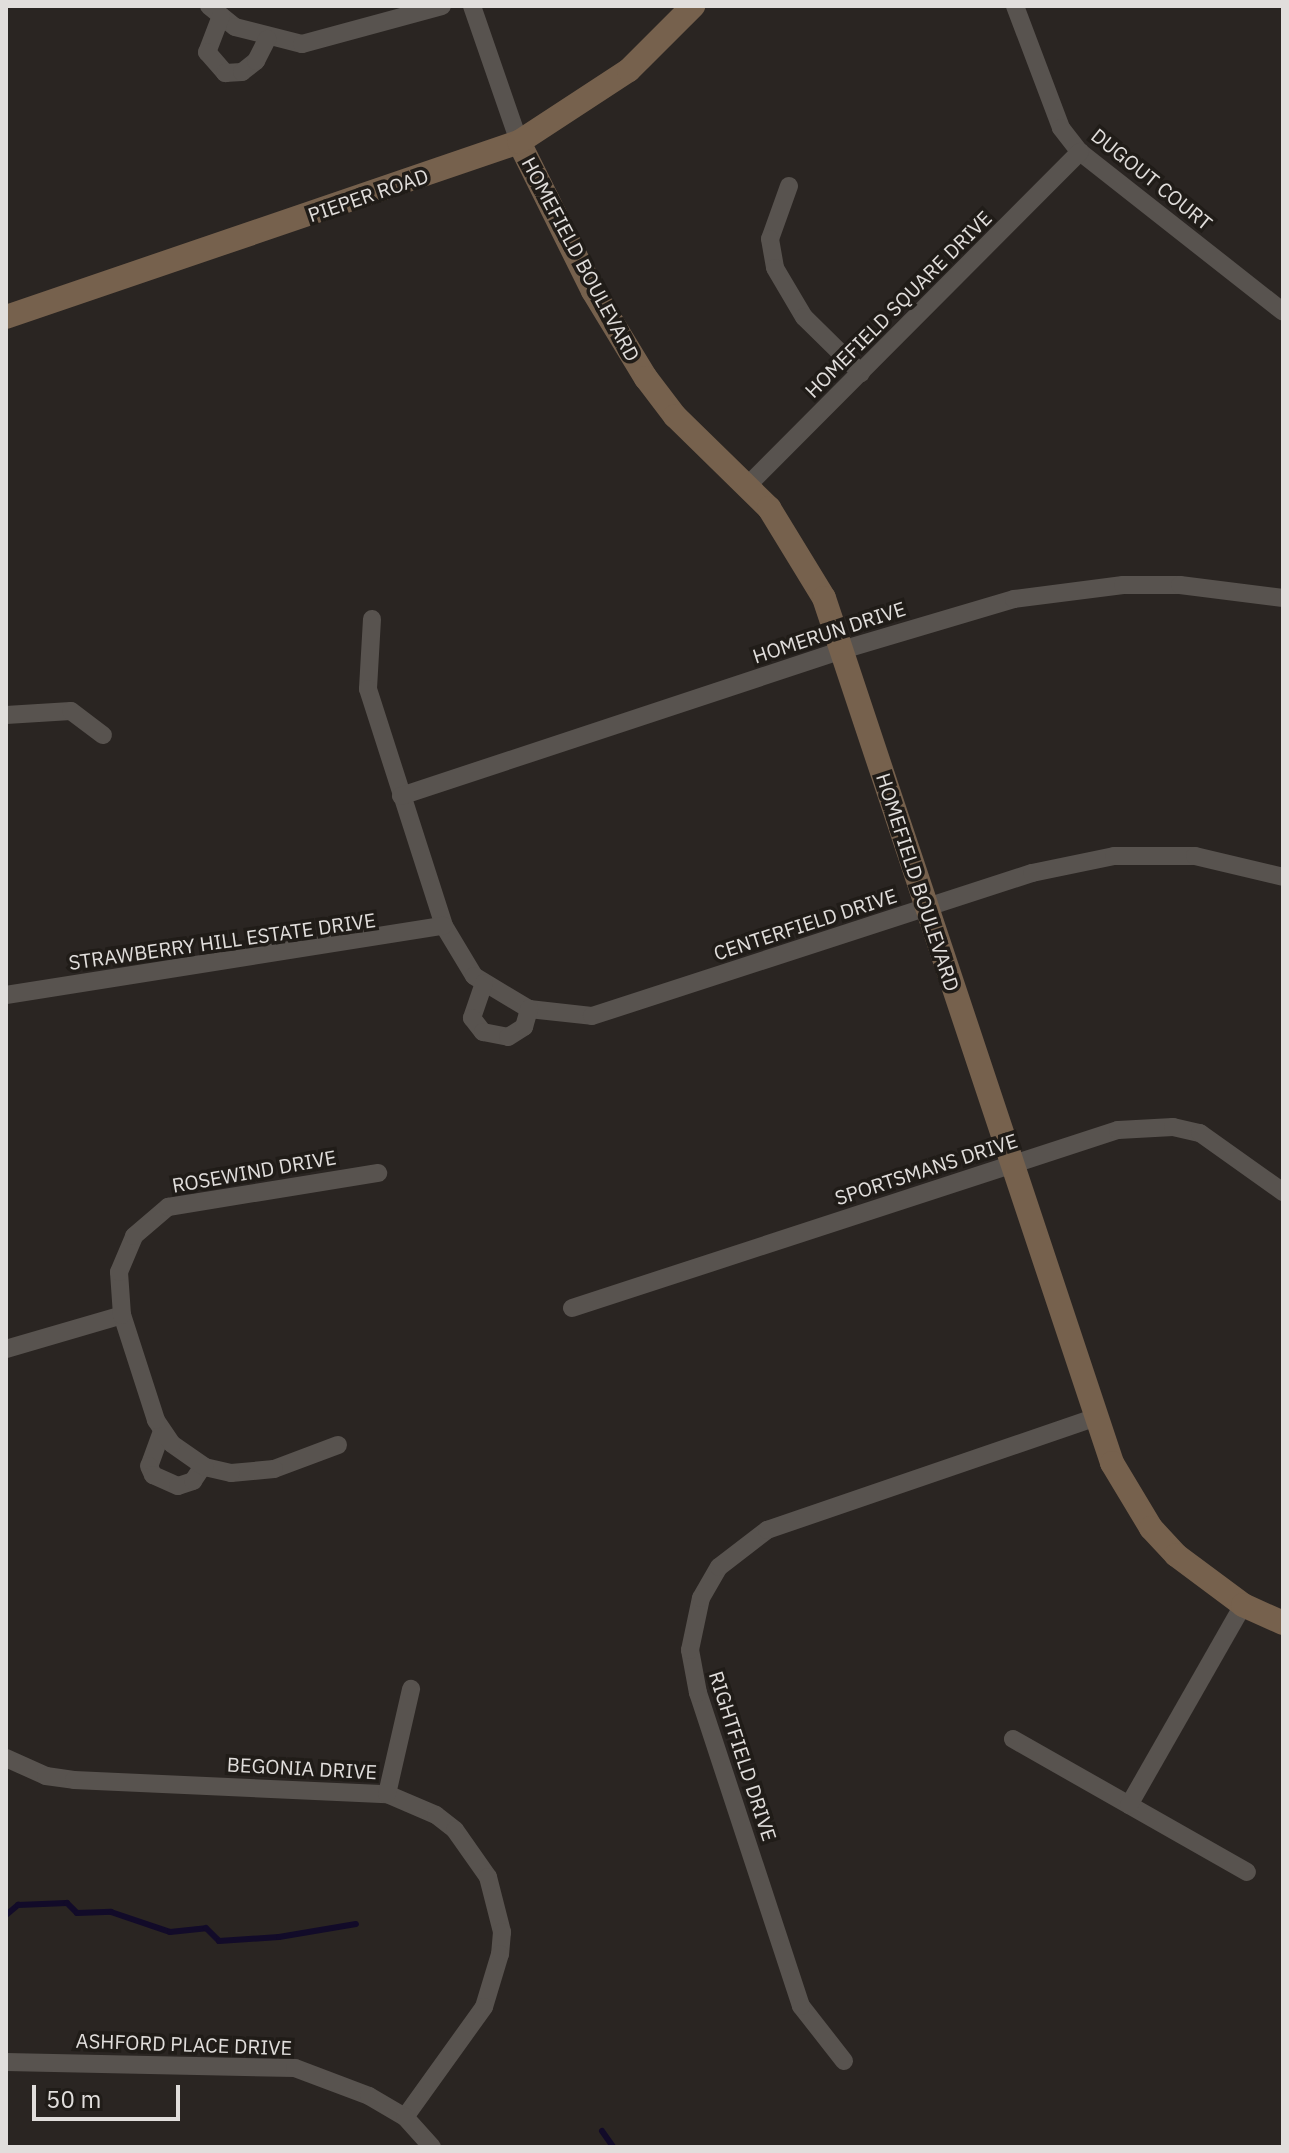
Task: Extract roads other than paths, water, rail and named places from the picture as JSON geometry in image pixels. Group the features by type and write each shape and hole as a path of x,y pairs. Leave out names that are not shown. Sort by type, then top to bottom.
{"street":[{"path":"267,39 249,66 225,73 207,52 215,11 235,27 267,39 302,44 442,6"},
{"path":"472,6 519,142"},
{"name":"PIEPER ROAD","path":"6,317 519,142 573,112 629,70 693,6"},
{"name":"DUGOUT COURT","path":"1015,6 1061,128 1080,152 1283,312"},
{"name":"HOMEFIELD BOULEVARD","path":"519,142 618,338 675,416 747,486 807,564 842,650 1112,1463 1151,1528 1207,1582 1243,1605 1283,1623"},
{"name":"HOMEFIELD SQUARE DRIVE","path":"747,486 1080,152"},
{"path":"789,186 770,239 775,268 804,317 861,373"},
{"name":"HOMERUN DRIVE","path":"401,796 962,612 1066,591 1180,585 1283,598"},
{"name":"CENTERFIELD DRIVE","path":"372,619 368,689 444,926 484,983 529,1009 592,1016 1032,873 1114,856 1195,856 1283,877"},
{"path":"6,715 71,711 103,735"},
{"name":"STRAWBERRY HILL ESTATE DRIVE","path":"6,995 444,926"},
{"path":"484,983 472,1018 483,1032 508,1037 524,1027 529,1009"},
{"name":"SPORTSMANS DRIVE","path":"572,1308 1118,1130 1173,1127 1227,1149 1283,1192"},
{"name":"ROSEWIND DRIVE","path":"167,1438 122,1315 119,1272 134,1236 168,1207 378,1173"},
{"path":"6,1349 122,1315"},
{"name":"RIGHTFIELD DRIVE","path":"844,2061 801,2006 698,1693 690,1650 701,1598 719,1567 767,1530 1095,1418"},
{"path":"203,1466 193,1481 178,1486 153,1475 149,1466 167,1438 203,1466 231,1473 274,1469 338,1445"},
{"path":"1129,1805 1243,1605"},
{"path":"387,1794 411,1689"},
{"path":"1013,1739 1247,1872"},
{"name":"BEGONIA DRIVE","path":"6,1758 46,1776 74,1780 387,1794 436,1815 475,1853 488,1877 502,1932 494,1987 484,2007 405,2117"},
{"name":"ASHFORD PLACE DRIVE","path":"6,2062 295,2068 331,2078 405,2117 432,2147"}],"waterway":[{"path":"6,1915 18,1905 67,1903 77,1913 111,1912 170,1932 206,1928 219,1941 279,1937 356,1924"},
{"path":"602,2131 613,2147"}]}
